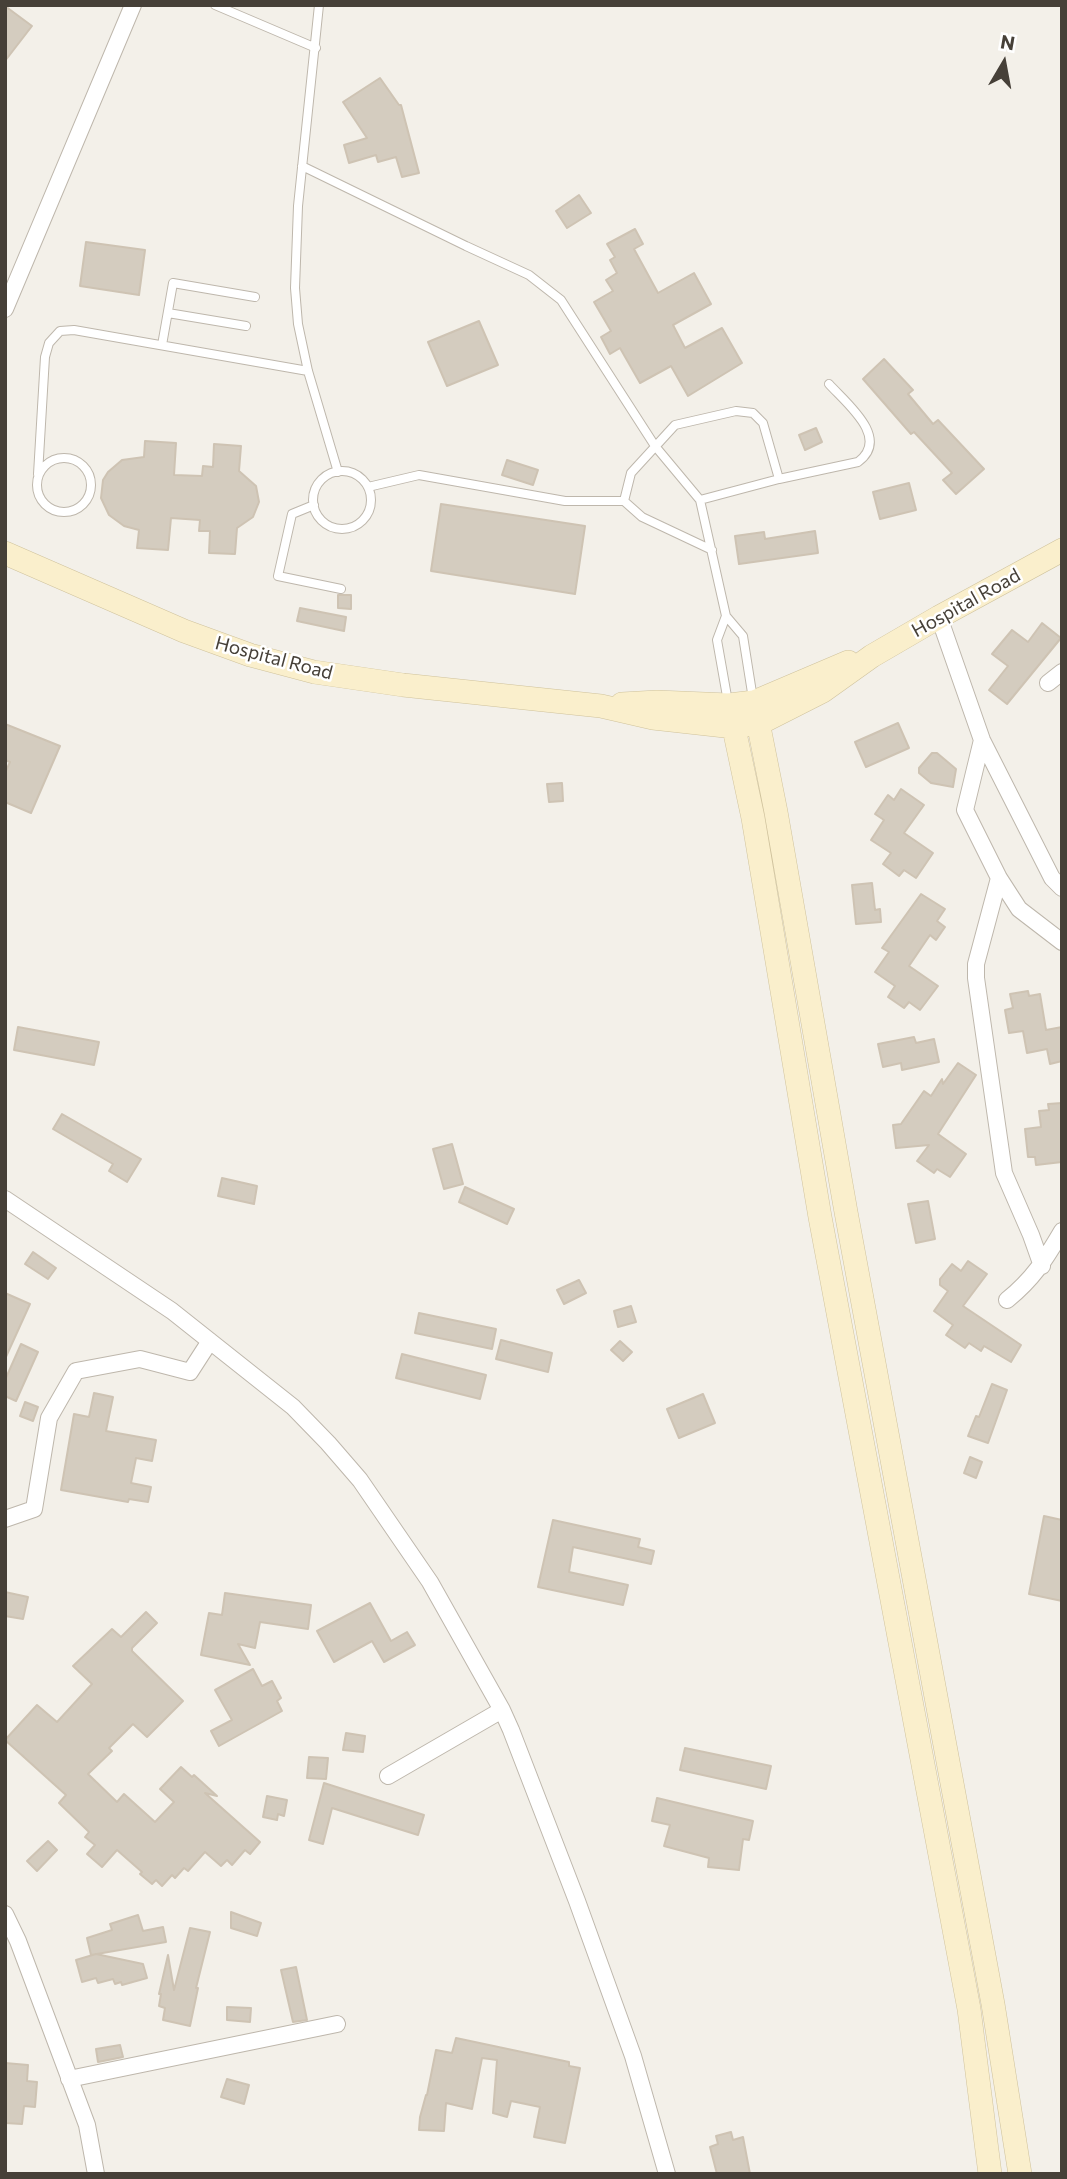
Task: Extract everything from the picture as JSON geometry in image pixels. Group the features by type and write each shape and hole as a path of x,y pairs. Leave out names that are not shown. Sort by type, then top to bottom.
{"street":[{"path":"5,309 133,5"},
{"name":"Hospital Road","path":"5,553 184,631 250,655 314,672 403,685 601,706 653,718 732,716 757,712 823,691 872,656 1062,551"},
{"path":"939,617 982,740 1052,878 1062,888"},
{"path":"1048,683 1062,672"},
{"path":"757,712 846,1212 993,2004 1020,2174"},
{"path":"732,716 820,1217 969,2009 990,2174"},
{"path":"982,740 965,810 999,878 1019,909 1062,942"},
{"path":"752,818 776,812"},
{"path":"999,878 976,964 976,978 1004,1173 1042,1266"},
{"path":"5,1199 127,1279 293,1407 360,1480 430,1581 502,1710 577,1901 633,2056 667,2174"},
{"path":"820,1217 846,1212"},
{"path":"1007,1300 1027,1284 1042,1266 1062,1231"},
{"path":"5,1519 34,1509 49,1418 76,1371 140,1359 190,1372 210,1341"},
{"path":"894,1614 919,1609"},
{"path":"388,1776 502,1710"},
{"path":"5,1914 18,1941 87,2125 96,2174"},
{"path":"969,2009 993,2004"},
{"path":"69,2079 337,2024"}],"lane":[{"path":"215,5 316,48"},
{"path":"319,5 302,166 295,288 298,324 308,371 338,472"},
{"path":"302,166 530,275 551,290 570,311 654,446 700,500 726,616 743,636 757,712"},
{"path":"162,345 173,283 255,297"},
{"path":"168,313 246,326"},
{"path":"38,474 52,460 71,459 80,463 90,479 88,498 75,510 56,512 47,508 37,492 36,483 45,356 55,334 66,329 308,371"},
{"path":"700,500 858,462 867,453 871,441 867,428 829,384"},
{"path":"624,501 631,473 675,425 736,411 747,411 759,417 763,423 779,479"},
{"path":"338,472 355,474 363,479 368,487 371,504 368,513 356,525 347,528 330,526 322,521 314,505 314,496 322,480 338,472"},
{"path":"368,487 419,475 565,502 624,501 642,517 712,550"},
{"path":"314,505 292,514 278,576 341,589"},
{"path":"726,616 717,640 732,716"}],"building":[{"path":"5,6 32,26 5,61"},
{"path":"380,78 401,105 419,173 402,177 396,157 378,162 376,155 349,163 344,145 367,138 343,102"},
{"path":"579,195 591,213 567,228 556,211"},
{"path":"635,229 643,244 634,249 658,293 694,273 711,304 673,325 685,348 722,328 742,363 688,396 671,366 640,383 620,348 610,354 601,337 611,331 594,302 613,291 606,280 617,273 610,260 615,257 607,244"},
{"path":"86,242 145,250 139,295 80,286"},
{"path":"479,321 498,365 447,386 428,342"},
{"path":"884,359 913,390 908,394 933,424 938,420 984,469 956,494 943,480 952,473 914,432 911,434 863,379"},
{"path":"816,428 822,442 805,450 799,435"},
{"path":"145,441 176,443 174,475 202,476 203,466 213,467 214,444 241,446 239,471 256,486 259,502 253,517 237,528 235,554 209,553 210,531 199,531 200,520 171,518 168,550 137,548 139,530 124,526 109,515 101,498 103,480 122,460 144,457"},
{"path":"507,460 538,470 533,485 502,475"},
{"path":"909,483 916,510 880,519 873,492"},
{"path":"441,504 585,526 575,594 431,571"},
{"path":"815,531 818,553 739,564 735,536 764,532 765,539"},
{"path":"338,595 351,595 351,609 338,608"},
{"path":"300,608 346,617 344,631 297,621"},
{"path":"1042,623 1061,638 1007,704 989,690 1008,666 992,654 1012,630 1028,642"},
{"path":"898,723 909,748 866,767 855,742"},
{"path":"5,724 60,746 31,813 5,802 5,773 10,762 5,760"},
{"path":"932,753 937,753 956,769 953,787 931,783 919,773 919,768"},
{"path":"562,783 563,801 549,802 547,784"},
{"path":"901,789 924,805 904,833 933,853 916,878 904,870 899,876 883,864 891,853 871,840 884,820 875,814 888,795 894,800"},
{"path":"872,883 875,910 880,909 881,922 856,924 852,885"},
{"path":"921,894 945,909 937,921 945,927 936,940 930,935 909,966 938,986 920,1010 909,1002 904,1008 888,997 895,986 875,972 889,952 882,948"},
{"path":"1028,991 1029,996 1040,994 1046,1030 1062,1027 1062,1061 1050,1064 1047,1049 1027,1053 1023,1031 1009,1033 1005,1010 1013,1008 1010,994"},
{"path":"18,1027 99,1042 94,1065 14,1050"},
{"path":"914,1037 916,1043 934,1039 939,1062 902,1070 901,1063 883,1067 878,1044"},
{"path":"958,1063 976,1075 938,1134 966,1154 950,1177 937,1169 934,1173 917,1161 929,1145 896,1148 893,1125 901,1124 924,1091 931,1096 942,1079 943,1084"},
{"path":"1062,1103 1062,1162 1036,1165 1035,1157 1028,1157 1025,1129 1041,1127 1039,1111 1049,1110 1048,1104"},
{"path":"62,1114 141,1159 127,1182 109,1171 113,1164 53,1129"},
{"path":"452,1144 463,1184 444,1189 433,1149"},
{"path":"222,1178 257,1186 254,1204 218,1196"},
{"path":"465,1187 514,1209 507,1224 459,1202"},
{"path":"928,1201 935,1239 916,1243 908,1204"},
{"path":"33,1252 56,1268 48,1279 25,1264"},
{"path":"968,1261 987,1274 963,1306 1021,1345 1011,1362 984,1346 981,1351 969,1343 965,1348 946,1335 953,1325 934,1311 948,1291 940,1285 940,1279 952,1264 961,1271"},
{"path":"579,1280 586,1293 564,1304 557,1290"},
{"path":"5,1293 30,1304 5,1359"},
{"path":"631,1306 636,1322 618,1327 614,1311"},
{"path":"419,1313 496,1329 492,1349 415,1333"},
{"path":"501,1340 552,1353 548,1372 496,1359"},
{"path":"620,1341 632,1352 623,1361 611,1350"},
{"path":"21,1344 38,1352 16,1401 5,1396 5,1380"},
{"path":"402,1354 486,1375 480,1399 396,1378"},
{"path":"992,1384 1007,1390 988,1443 968,1436"},
{"path":"94,1393 113,1397 106,1431 156,1440 152,1461 136,1458 131,1483 151,1487 148,1502 129,1499 128,1502 61,1490 74,1414 89,1417"},
{"path":"703,1394 715,1423 679,1438 667,1409"},
{"path":"25,1402 38,1407 33,1421 20,1416"},
{"path":"970,1457 982,1462 976,1478 964,1473"},
{"path":"1044,1516 1062,1520 1062,1601 1029,1594"},
{"path":"553,1520 640,1539 638,1547 654,1551 651,1564 573,1547 569,1572 628,1585 623,1605 538,1587"},
{"path":"5,1592 28,1597 23,1619 5,1616"},
{"path":"225,1593 311,1605 308,1629 260,1622 255,1648 238,1644 250,1665 201,1655 209,1613 222,1615"},
{"path":"370,1603 391,1641 407,1632 415,1645 384,1662 372,1641 334,1662 317,1631"},
{"path":"146,1612 157,1623 132,1651 183,1701 147,1737 133,1724 109,1748 112,1751 88,1774 117,1802 124,1794 155,1822 174,1802 160,1789 181,1767 217,1796 205,1793 260,1842 250,1854 245,1850 232,1865 227,1860 221,1866 205,1852 188,1871 184,1868 175,1878 172,1875 162,1886 156,1880 152,1884 117,1850 102,1867 87,1854 95,1845 85,1837 89,1832 59,1803 66,1795 5,1740 37,1705 57,1722 92,1684 73,1666 112,1629 121,1637"},
{"path":"253,1669 262,1686 272,1681 281,1698 277,1701 282,1711 219,1746 211,1731 232,1720 215,1690"},
{"path":"346,1733 365,1736 363,1752 343,1750"},
{"path":"685,1748 771,1766 766,1789 680,1770"},
{"path":"309,1757 328,1758 326,1779 307,1778"},
{"path":"324,1783 424,1815 418,1835 332,1808 323,1844 309,1840"},
{"path":"267,1796 287,1800 284,1816 278,1814 277,1820 263,1817"},
{"path":"657,1798 753,1821 749,1840 743,1839 739,1870 708,1867 709,1858 664,1846 670,1825 652,1821"},
{"path":"48,1841 57,1850 37,1871 27,1861"},
{"path":"231,1912 261,1923 257,1936 231,1928"},
{"path":"138,1915 143,1931 163,1927 166,1942 91,1955 87,1938 112,1930 110,1924"},
{"path":"190,1928 210,1932 190,2026 163,2020 165,2008 159,2006 159,1994 168,1955 174,1990"},
{"path":"96,1954 143,1964 147,1978 122,1985 121,1982 115,1984 113,1979 98,1983 96,1978 82,1982 76,1960"},
{"path":"296,1967 307,2020 293,2022 281,1970"},
{"path":"227,2007 251,2008 250,2022 227,2020"},
{"path":"456,2038 569,2062 569,2066 580,2068 565,2143 534,2137 540,2107 511,2101 507,2117 493,2113 497,2060 482,2058 472,2109 446,2103 444,2131 419,2130 436,2050 452,2053"},
{"path":"120,2045 123,2057 98,2062 96,2049"},
{"path":"5,2063 28,2065 27,2081 37,2082 35,2107 24,2106 22,2124 5,2123"},
{"path":"227,2079 249,2085 244,2104 221,2097"},
{"path":"731,2132 733,2140 743,2137 750,2174 717,2174 710,2147 718,2144 716,2136"}]}
